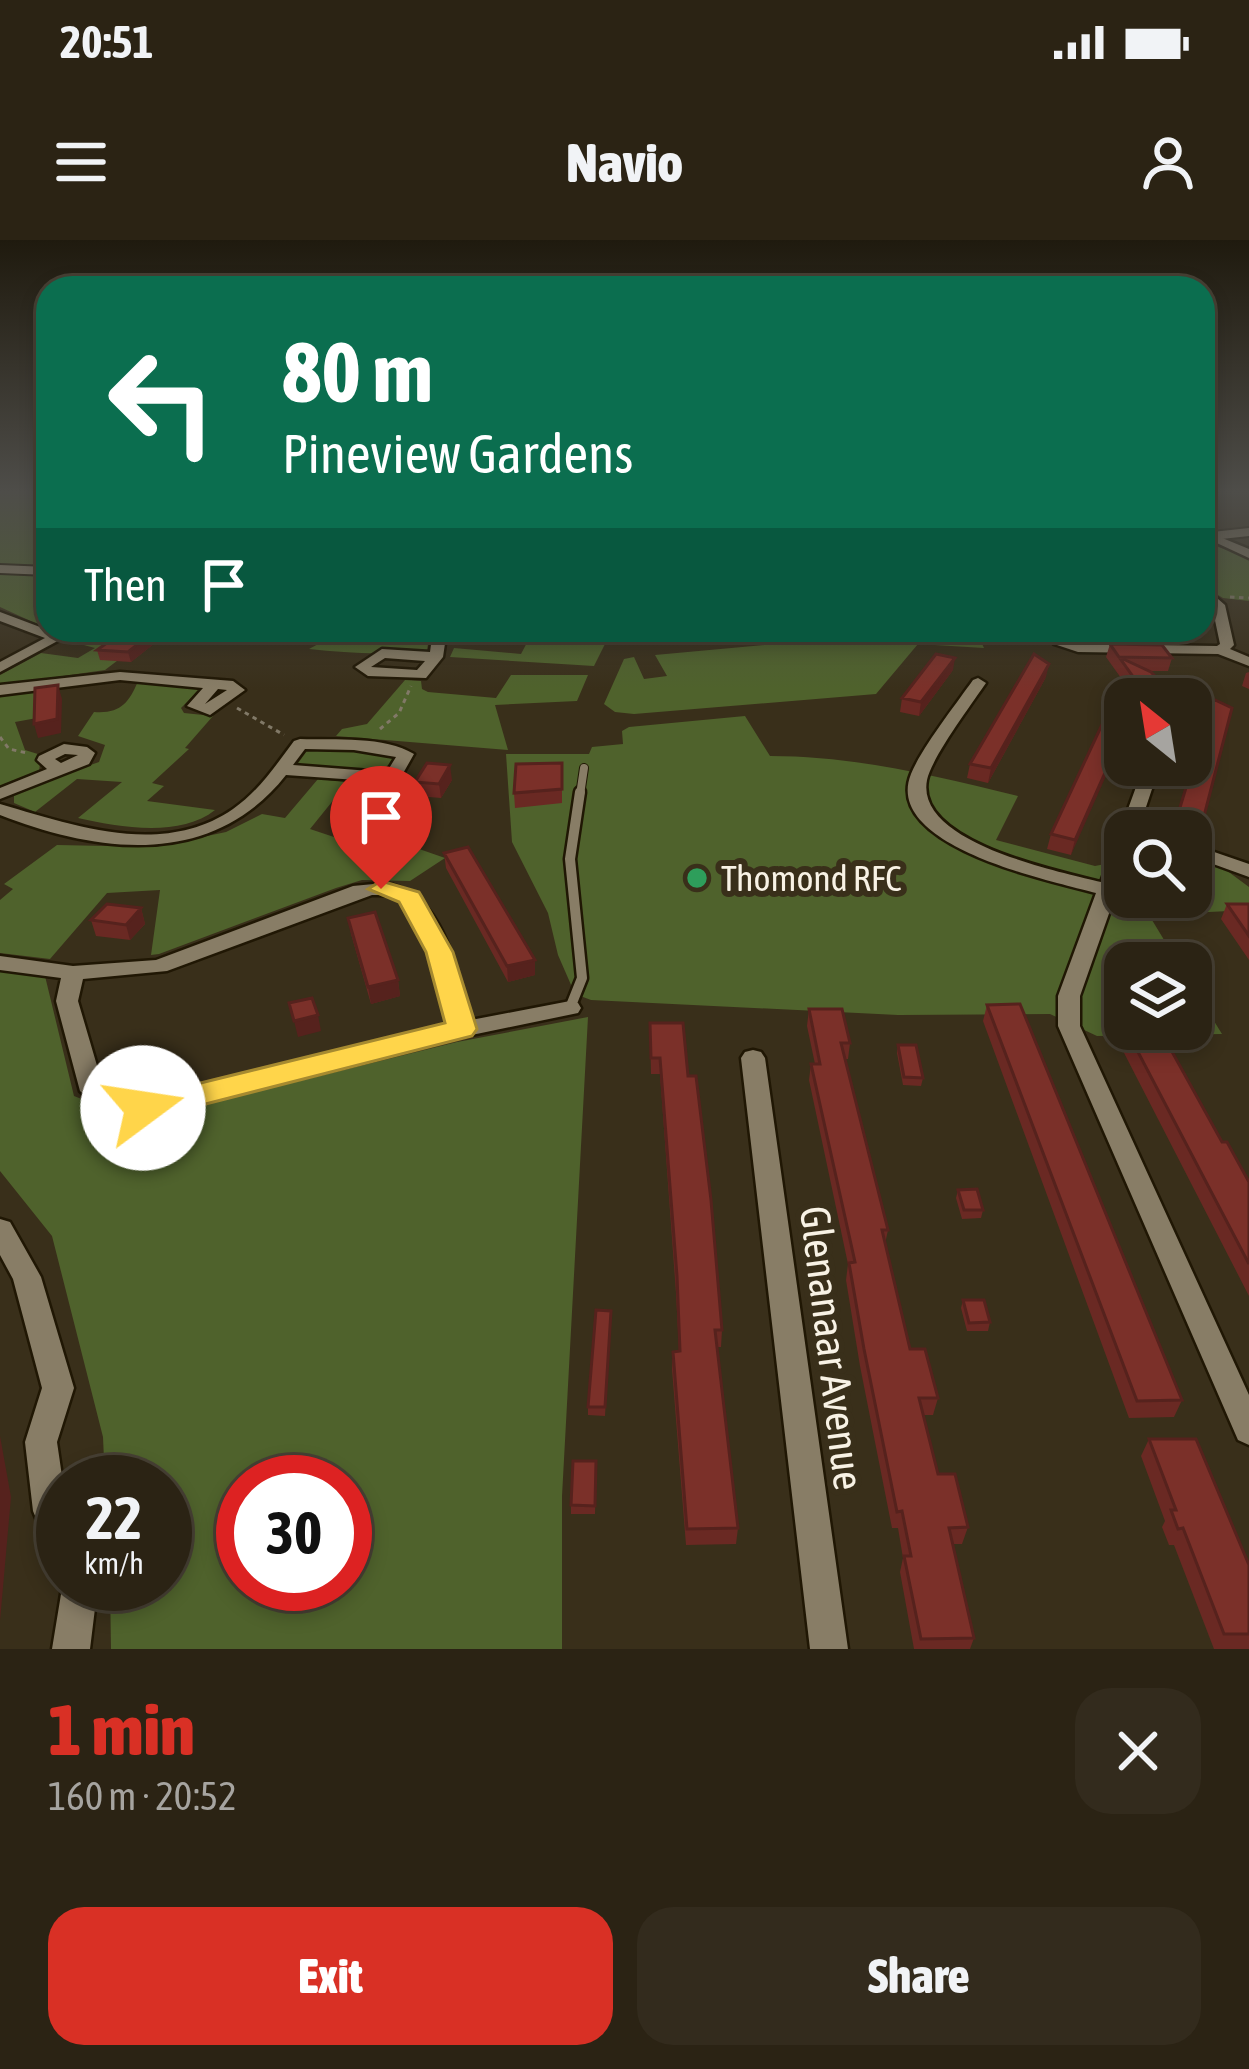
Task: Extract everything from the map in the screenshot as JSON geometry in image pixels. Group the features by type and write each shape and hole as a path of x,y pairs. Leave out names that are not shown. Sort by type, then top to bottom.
{"street":[{"path":"0,569 36,570"},
{"path":"1215,602 1226,645 1220,650"},
{"path":"0,616 36,625"},
{"path":"0,668 49,642"},
{"path":"436,657 382,652 362,667 368,672 415,676 436,657 438,642"},
{"path":"1062,642 1078,648 1220,650 1249,662"},
{"path":"0,690 120,676 215,684 237,690 209,710 195,706 215,684"},
{"path":"978,682 914,785 920,812 951,836 996,856 1104,888"},
{"path":"0,809 102,837 167,836 229,819 249,805 300,744 354,745 406,754 395,773 385,778 280,769"},
{"path":"0,794 54,761"},
{"path":"1212,858 1249,872"},
{"path":"0,963 73,973 159,966 360,890 394,890 410,897 440,952 462,1029"},
{"path":"1104,895 1069,996 1070,1026 1249,1430"},
{"path":"73,973 67,1001 92,1091 109,1102 143,1108 462,1029 570,1008"},
{"name":"Glenanaar Avenue","path":"753,1058 829,1649"},
{"path":"0,1230 27,1277 58,1388 41,1442 43,1455"},
{"path":"71,1649 76,1611"}],"lane":[{"path":"570,1008 582,978 570,859 584,768"}],"path":[{"path":"354,745 390,724 415,676"},
{"path":"223,702 300,744"},
{"path":"0,737 9,749 54,761"}],"green space":[{"path":"0,558 36,558 36,624 0,607"},
{"path":"1215,558 1249,558 1249,601 1215,593"},
{"path":"73,642 138,642 105,670 0,685 0,675 41,653 78,658 95,648"},
{"path":"322,642 428,642 427,650 398,653 309,649"},
{"path":"527,642 606,642 594,666 450,657 454,648 521,654"},
{"path":"796,642 981,642 984,648 918,644 876,694 634,714 615,712 604,704 624,659 634,657 644,679 667,676 655,655"},
{"path":"511,675 588,675 577,701 495,705 508,750 336,736 342,729 367,724 405,680 421,681 428,692 496,698"},
{"path":"138,681 197,685 200,689 181,708 184,713 213,716 185,748 189,749 152,783 164,786 147,801 215,810 201,819 167,827 130,827 78,818 122,782 77,779 35,812 14,803 14,792 99,762 105,745 78,736 94,712 122,706"},
{"path":"36,691 37,718 15,722 25,750 41,755 39,772 0,788 0,693"},
{"path":"745,716 770,756 864,763 1018,796 996,840 1095,866 1104,864 1104,918 1151,918 1165,942 1104,942 1104,1036 1050,1014 898,1015 591,1000 575,994 558,955 548,913 512,842 506,754 589,754 592,747 623,744 622,731"},
{"path":"317,745 398,755 389,765 365,774 296,766"},
{"path":"318,779 348,782 310,829 337,838 379,835 445,858 410,881 362,880 151,955 160,890 107,893 50,959 0,953 0,900 13,889 4,884 57,845 155,847 226,832 262,814 285,818"},
{"path":"1212,865 1249,887 1249,910 1212,912"},
{"path":"0,969 45,976 74,1096 117,1113 150,1118 457,1042 588,1017 562,1496 562,1649 111,1649 110,1611 192,1611 192,1455 104,1455 52,1236 0,1171"}],"building":[{"path":"108,642 141,642 128,652 97,650"},
{"path":"1110,644 1162,645 1172,658 1119,657"},
{"path":"936,654 955,658 921,702 902,698"},
{"path":"1034,654 1049,664 991,768 970,764"},
{"path":"1119,657 1157,678 1134,678"},
{"path":"58,685 57,719 34,724 35,688"},
{"path":"1212,702 1232,708 1212,785"},
{"path":"1104,720 1104,775 1075,840 1051,834"},
{"path":"427,763 450,765 439,784 415,782"},
{"path":"562,763 562,789 514,793 516,764"},
{"path":"1187,786 1212,786 1206,810 1179,810"},
{"path":"468,847 535,960 507,966 444,853"},
{"path":"107,904 141,908 126,925 91,920"},
{"path":"1227,904 1249,904 1249,936"},
{"path":"375,912 398,980 368,987 348,918"},
{"path":"312,998 318,1015 294,1021 289,1003"},
{"path":"1020,1004 1182,1400 1137,1401 987,1005"},
{"path":"809,1009 842,1009 850,1043 841,1043 888,1230 882,1230 910,1349 925,1349 938,1398 919,1398 938,1474 955,1474 968,1527 949,1528 974,1638 921,1639 904,1556 911,1556 902,1511 897,1512 864,1349 849,1263 855,1262 811,1064 820,1064"},
{"path":"650,1023 683,1023 688,1076 696,1076 722,1330 715,1330 738,1528 687,1529 673,1352 680,1351 677,1276 660,1058 651,1058"},
{"path":"898,1045 916,1045 923,1078 904,1077"},
{"path":"1137,1050 1171,1050 1249,1182 1249,1264"},
{"path":"977,1189 983,1210 964,1210 958,1190"},
{"path":"963,1300 984,1300 990,1322 969,1323"},
{"path":"596,1310 611,1311 605,1407 588,1407"},
{"path":"1149,1439 1196,1439 1249,1565 1249,1634 1224,1634 1183,1528 1178,1529 1171,1510 1176,1510"},
{"path":"573,1461 596,1461 595,1506 571,1505"}],"place":[{"name":"Thomond RFC","path":"697,878"}],"route":[{"path":"143,1108 462,1029 440,952 410,897 381,889"}]}
